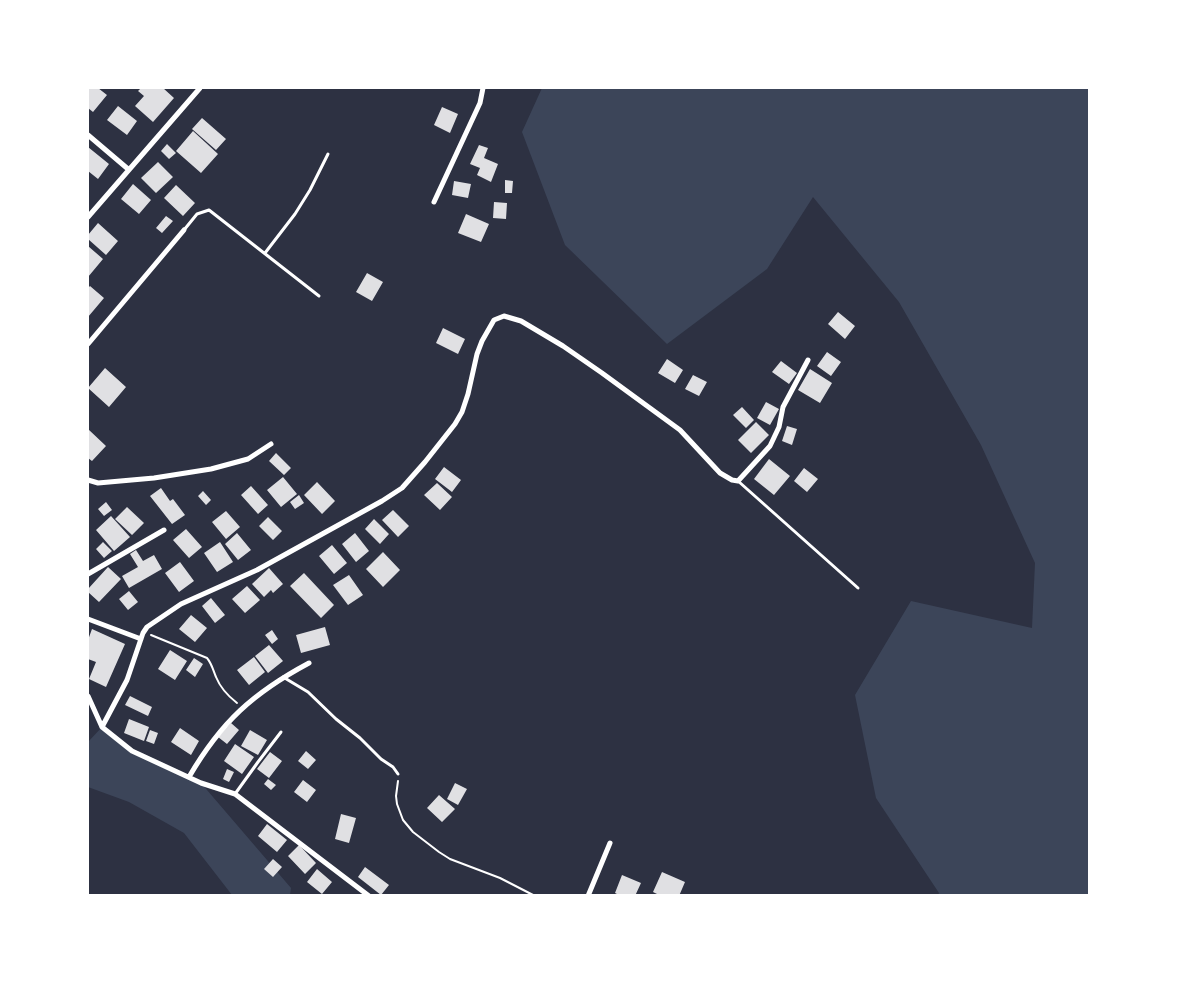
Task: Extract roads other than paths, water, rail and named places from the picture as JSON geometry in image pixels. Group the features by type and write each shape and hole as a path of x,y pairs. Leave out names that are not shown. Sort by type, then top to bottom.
{"street":[{"path":"88,216 200,88"},
{"path":"434,202 480,103 483,88"},
{"path":"88,134 128,169"},
{"path":"88,344 184,230"},
{"path":"102,727 127,680 143,633 147,627 181,604 256,570 382,501 402,488 455,424 462,412 477,354 494,320 504,316 521,321 564,346 680,430 720,473 732,480 738,481 770,446 779,427 783,407 808,360"},
{"path":"88,480 98,483 154,478 211,469 248,459 271,444"},
{"path":"88,574 164,530"},
{"path":"88,620 141,639"},
{"path":"189,777 218,733 230,719 256,696 283,677 309,663"},
{"path":"88,696 102,727 132,751 201,783 234,794 369,896"},
{"path":"588,896 610,843"}],"lane":[{"path":"265,253 296,214 328,154"},
{"path":"184,230 198,214 209,210 318,296"},
{"path":"738,481 858,588"},
{"path":"283,677 308,692 336,720 360,738 381,759 393,767 398,774"},
{"path":"234,794 282,732"}]}
